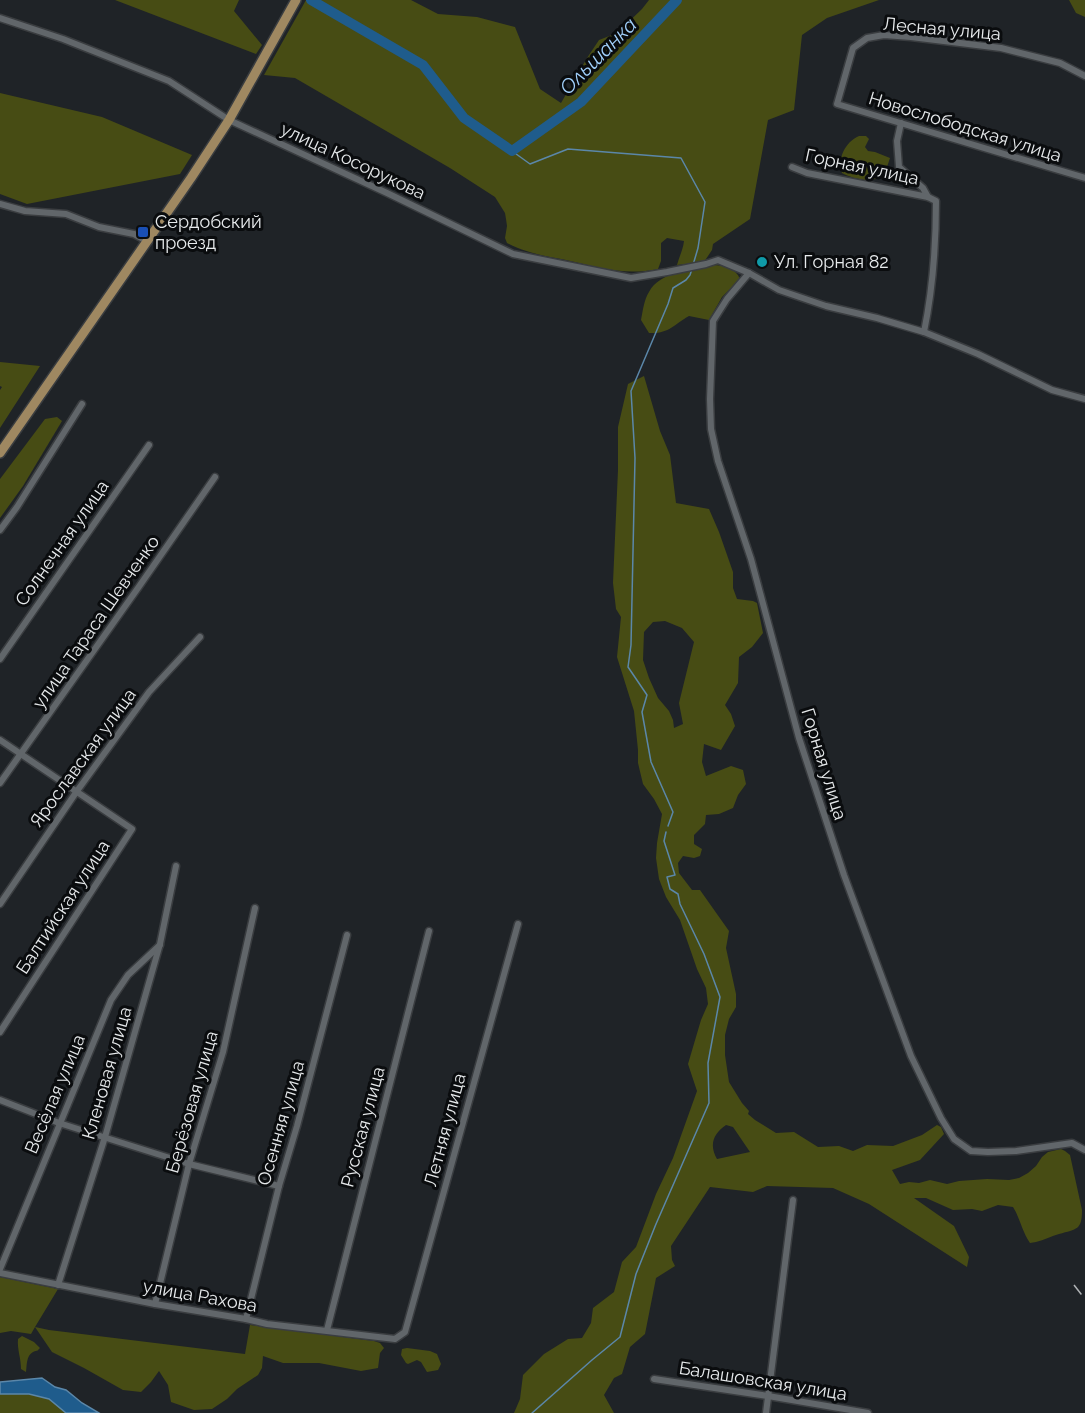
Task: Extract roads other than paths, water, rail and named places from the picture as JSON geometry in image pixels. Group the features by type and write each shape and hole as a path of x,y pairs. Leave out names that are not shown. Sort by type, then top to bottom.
{"main road":[{"path":"0,453 229,120 296,0"}],"street":[{"name":"улица Косорукова","path":"0,18 63,39 169,81 229,120 387,193 513,255 630,278 718,260 749,273 779,290 826,306 924,332 978,354 1052,390 1085,399"},
{"name":"Лесная улица","path":"837,104 853,48 867,38 884,35 1001,48 1060,63 1085,76"},
{"name":"Новослободская улица","path":"837,104 1085,178"},
{"path":"901,123 897,141 899,167 923,188 928,197"},
{"name":"Горная улица","path":"792,167 928,197 936,201 936,239 931,298 924,332"},
{"path":"0,204 25,212 66,214 99,227 134,234 147,241"},
{"name":"Горная улица","path":"749,273 727,299 713,321 711,429 718,461 752,559 799,738 844,875 911,1056 941,1118 954,1139 970,1151 1016,1151 1072,1143 1085,1150"},
{"path":"0,530 82,404"},
{"name":"Солнечная улица","path":"0,659 149,445"},
{"name":"улица Тараса Шевченко","path":"0,783 215,477"},
{"name":"Ярославская улица","path":"0,904 77,790 149,692 200,637"},
{"path":"0,740 77,790"},
{"name":"Балтийская улица","path":"0,1032 132,829 77,790"},
{"name":"Кленовая улица","path":"58,1285 105,1137 160,944 176,866"},
{"name":"Берёзовая улица","path":"155,1304 189,1164 223,1052 255,908"},
{"name":"Летняя улица","path":"395,1339 405,1332 518,924"},
{"name":"Русская улица","path":"327,1330 429,931"},
{"name":"Осенняя улица","path":"246,1319 279,1186 347,935"},
{"name":"Весёлая улица","path":"0,1271 111,1000 128,975 160,944"},
{"path":"0,1100 59,1123 189,1164 279,1186"},
{"path":"766,1413 793,1200"},
{"name":"улица Рахова","path":"0,1271 58,1285 267,1324 395,1339"},
{"name":"Балашовская улица","path":"654,1379 868,1413"}],"water":[{"path":"42,1378 55,1387 66,1390 99,1413 66,1413 49,1399 29,1394 0,1394 0,1382"}],"waterway":[{"name":"Ольшанка","path":"311,0 423,65 464,118 512,151 581,102 677,0"},
{"path":"512,151 530,164 568,149 681,158 705,202 693,265"},
{"path":"668,826 673,812 651,762 642,712 647,695 628,667 631,645 635,458 631,391 673,288 686,280 692,269"},
{"path":"532,1413 620,1337 636,1274 709,1103 708,1063 720,997 704,954 680,904 678,894 670,889 667,877 675,875 664,841 666,832"}],"railway":[{"path":"1074,1285 1085,1299"}],"place":[{"name":"Сердобский проезд","path":"143,232"},
{"name":"Ул. Горная 82","path":"762,262"}]}
